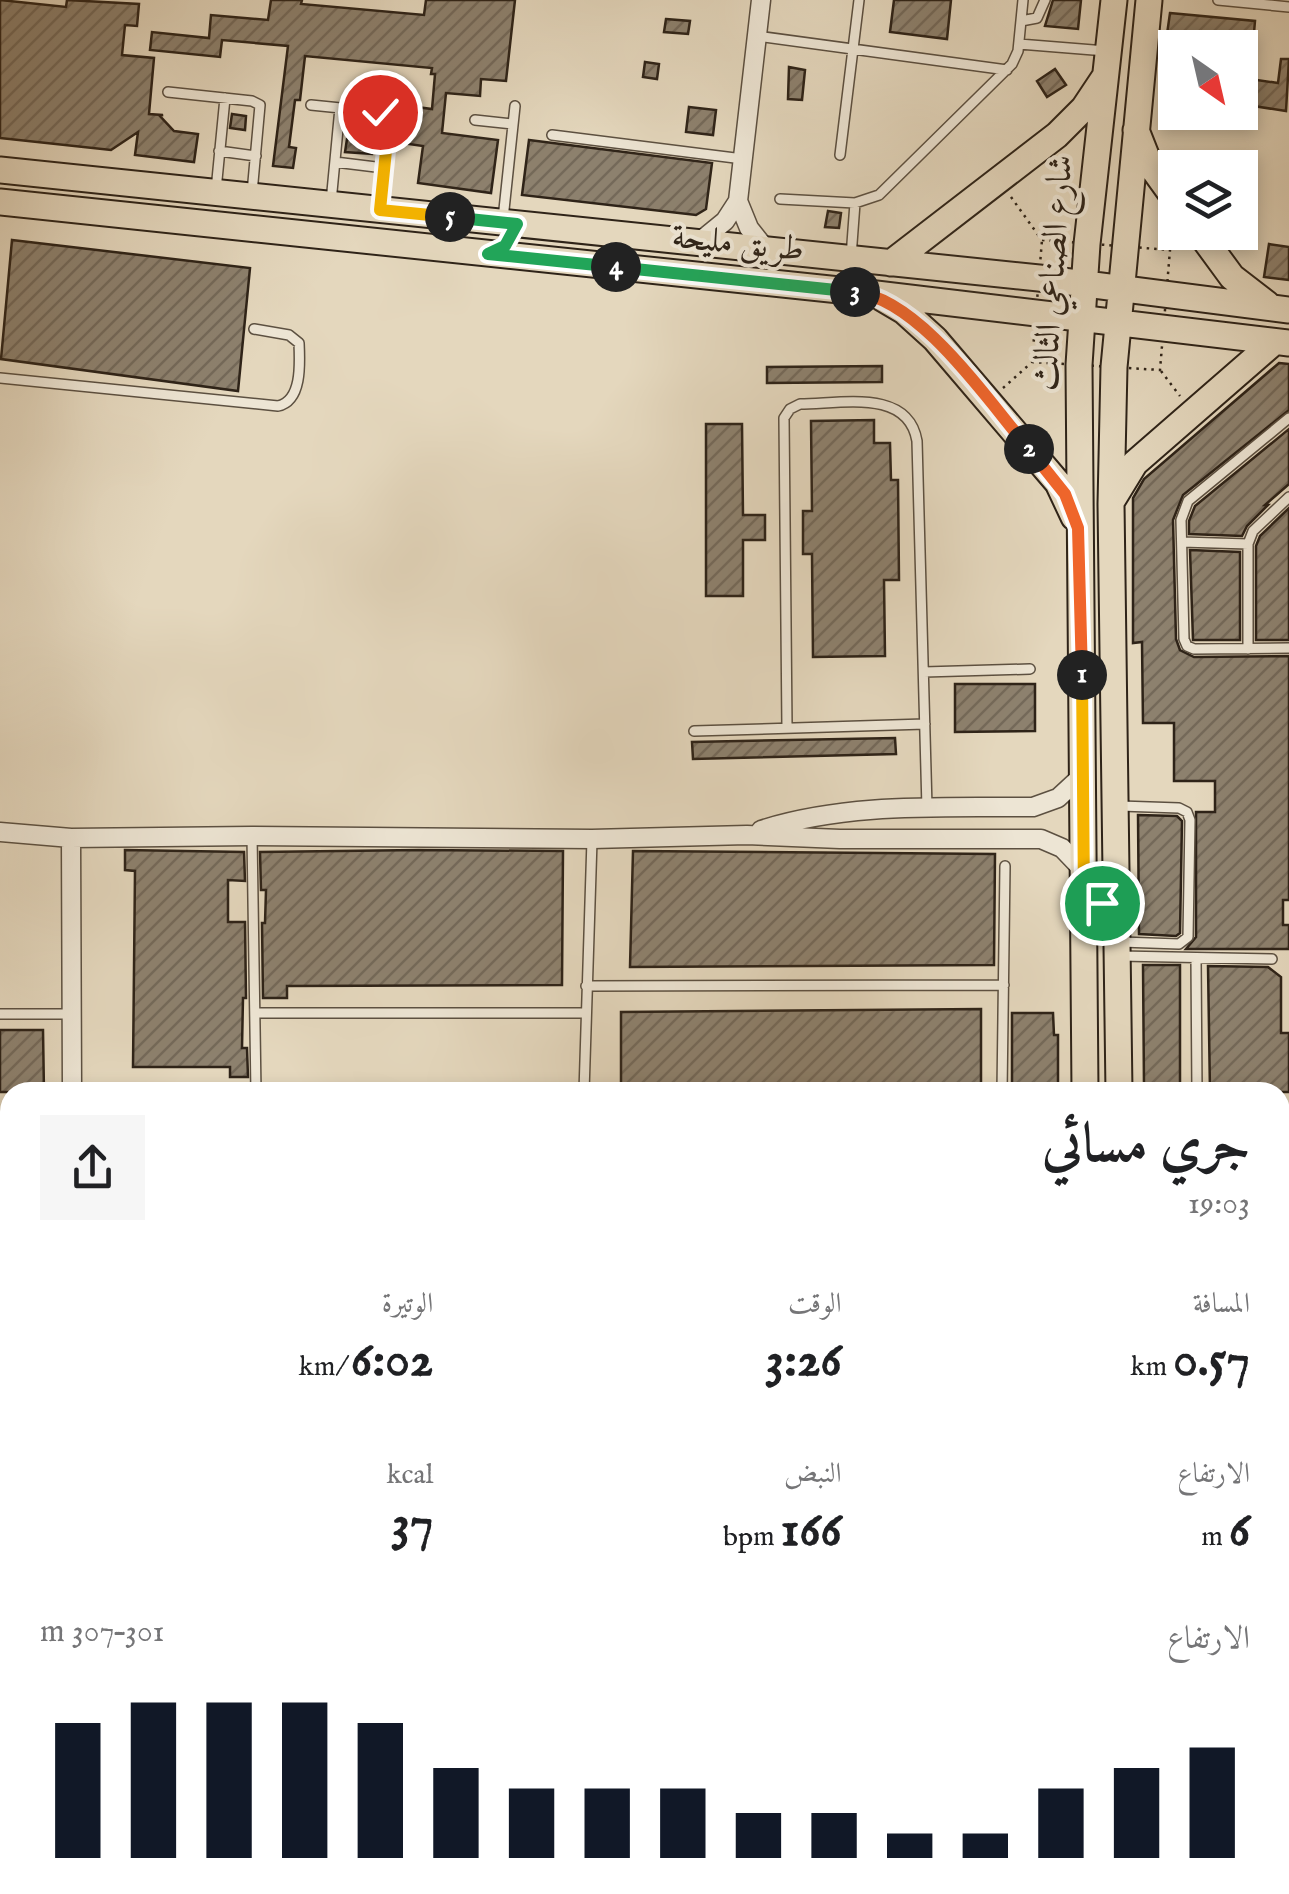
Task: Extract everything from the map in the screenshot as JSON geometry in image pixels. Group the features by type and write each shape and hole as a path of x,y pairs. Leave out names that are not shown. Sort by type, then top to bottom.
{"main road":[{"name":"شارع الصناعي الثالث","path":"1084,1082 1078,365 1114,0"},
{"name":"شارع الصناعي الثالث","path":"1119,1082 1111,504 1114,367 1148,0"},
{"path":"892,263 1072,122 1107,63"},
{"path":"1134,126 1158,175"},
{"name":"طريق مليحة","path":"0,170 1085,284 1282,310"},
{"name":"طريق مليحة","path":"0,202 868,293 1282,342"},
{"path":"488,254 505,246 510,223"},
{"path":"1202,250 1232,278 1282,310"},
{"path":"868,293 886,300 920,324 1058,483 1078,528"},
{"path":"1111,504 1135,463 1282,342"},
{"path":"1084,884 1104,907 1105,965 1112,973 1118,957"}],"street":[{"path":"696,244 725,221 738,201 761,0"},
{"path":"738,201 749,228 768,252"},
{"path":"746,835 792,820 851,810 1034,806 1058,798 1084,774"},
{"path":"0,832 71,838 592,840 746,835 1041,839 1062,848 1084,884"},
{"path":"71,838 72,1082"}],"lane":[{"path":"840,156 859,0"},
{"path":"780,200 855,203 879,195 1008,70 1016,58 1023,0"},
{"path":"1021,21 1037,18 1044,0"},
{"path":"1218,0 1289,7"},
{"path":"757,36 1008,70"},
{"path":"1018,44 1107,63"},
{"path":"168,92 260,105 252,196"},
{"path":"216,192 224,98"},
{"path":"311,105 388,116 380,210"},
{"path":"510,223 515,106"},
{"path":"331,204 340,108"},
{"path":"474,120 513,124"},
{"path":"552,136 743,159"},
{"path":"219,152 256,156"},
{"path":"335,162 384,168"},
{"path":"851,260 855,203"},
{"path":"0,378 287,404 295,394 299,343 289,334 254,328"},
{"path":"787,728 784,424 787,413 795,406 881,403 899,410 912,424 917,442 928,808"},
{"path":"1289,418 1188,501 1181,520 1185,643 1194,649 1289,648"},
{"path":"1248,649 1248,544 1253,530 1289,497"},
{"path":"1182,542 1248,544"},
{"path":"924,672 1030,669"},
{"path":"694,732 925,724"},
{"path":"1116,806 1180,808 1188,812 1190,820 1188,937 1179,944 1118,957"},
{"path":"252,836 256,1082"},
{"path":"584,1082 592,840"},
{"path":"1002,1082 1005,866"},
{"path":"1118,957 1272,959"},
{"path":"1196,958 1197,1082"},
{"path":"586,986 1004,985"},
{"path":"254,1013 586,1012"},
{"path":"0,1014 71,1014"}],"path":[{"path":"1000,180 1042,240"},
{"path":"988,401 1032,362"},
{"path":"1160,370 1193,413"}],"building":[{"path":"0,0 66,7 67,0 139,4 137,26 125,25 122,55 154,58 149,114 163,115 160,116 174,131 198,134 194,162 135,155 138,132 111,150 0,138"},
{"path":"271,0 302,0 301,4 424,15 426,0 515,0 506,81 481,79 480,96 446,93 442,133 498,140 491,193 418,183 423,146 395,142 401,105 432,109 432,68 305,56 289,147 296,148 293,168 273,166 288,46 222,40 220,57 150,50 152,32 209,38 211,15 268,20"},
{"path":"894,0 951,0 947,39 890,32"},
{"path":"1053,0 1081,0 1078,29 1045,26"},
{"path":"1170,13 1255,21 1254,30 1168,30"},
{"path":"666,19 690,21 688,34 664,32"},
{"path":"1281,59 1289,59 1286,111 1258,107 1258,80 1278,83"},
{"path":"645,62 659,64 657,79 643,77"},
{"path":"789,67 805,70 802,100 788,99"},
{"path":"1055,69 1066,85 1047,97 1037,81"},
{"path":"689,107 716,110 713,135 686,132"},
{"path":"232,114 246,116 245,130 230,128"},
{"path":"347,139 372,141 372,154 345,152"},
{"path":"529,140 712,163 706,209 696,215 522,195"},
{"path":"828,211 841,213 839,228 825,227"},
{"path":"12,240 250,268 238,391 1,359"},
{"path":"1269,244 1289,247 1289,280 1264,277"},
{"path":"1279,363 1289,364 1289,410 1183,495 1173,520 1176,639 1180,650 1194,657 1289,656 1289,900 1283,900 1283,925 1289,925 1289,949 1186,949 1196,937 1196,812 1215,812 1215,781 1174,781 1174,723 1143,723 1142,642 1133,643 1133,498 1144,479"},
{"path":"882,366 882,382 767,383 767,367"},
{"path":"874,420 874,443 890,443 891,480 898,480 899,580 884,580 885,656 813,657 812,554 803,554 803,511 812,511 811,421"},
{"path":"706,424 742,424 743,515 765,515 765,540 743,540 743,596 706,596"},
{"path":"1289,429 1289,484 1265,505 1242,536 1189,534 1195,506"},
{"path":"1289,508 1289,640 1256,640 1256,546 1260,536"},
{"path":"1190,550 1240,552 1240,640 1193,640"},
{"path":"955,684 1035,684 1035,731 955,732"},
{"path":"895,738 896,754 693,759 692,742"},
{"path":"1138,815 1177,816 1182,821 1180,933 1176,936 1139,934"},
{"path":"125,850 244,852 245,881 228,880 228,922 245,922 242,1048 247,1048 248,1077 230,1077 230,1067 133,1067 135,871 125,870"},
{"path":"563,851 562,985 287,986 287,998 263,998 262,923 266,890 261,890 260,852"},
{"path":"633,851 995,854 994,965 630,967"},
{"path":"1143,965 1180,965 1180,1082 1144,1082"},
{"path":"1208,966 1268,967 1281,977 1281,1033 1289,1033 1289,1082 1210,1082"},
{"path":"981,1009 981,1082 621,1082 621,1012"},
{"path":"1012,1013 1053,1013 1054,1035 1058,1035 1058,1082 1012,1082"},
{"path":"0,1030 43,1030 44,1082 0,1082"}],"route":[{"path":"380,112 389,121 380,210 517,224 511,240 488,254 868,293 904,311 935,339 1058,483 1078,528 1084,897 1102,903"}]}
